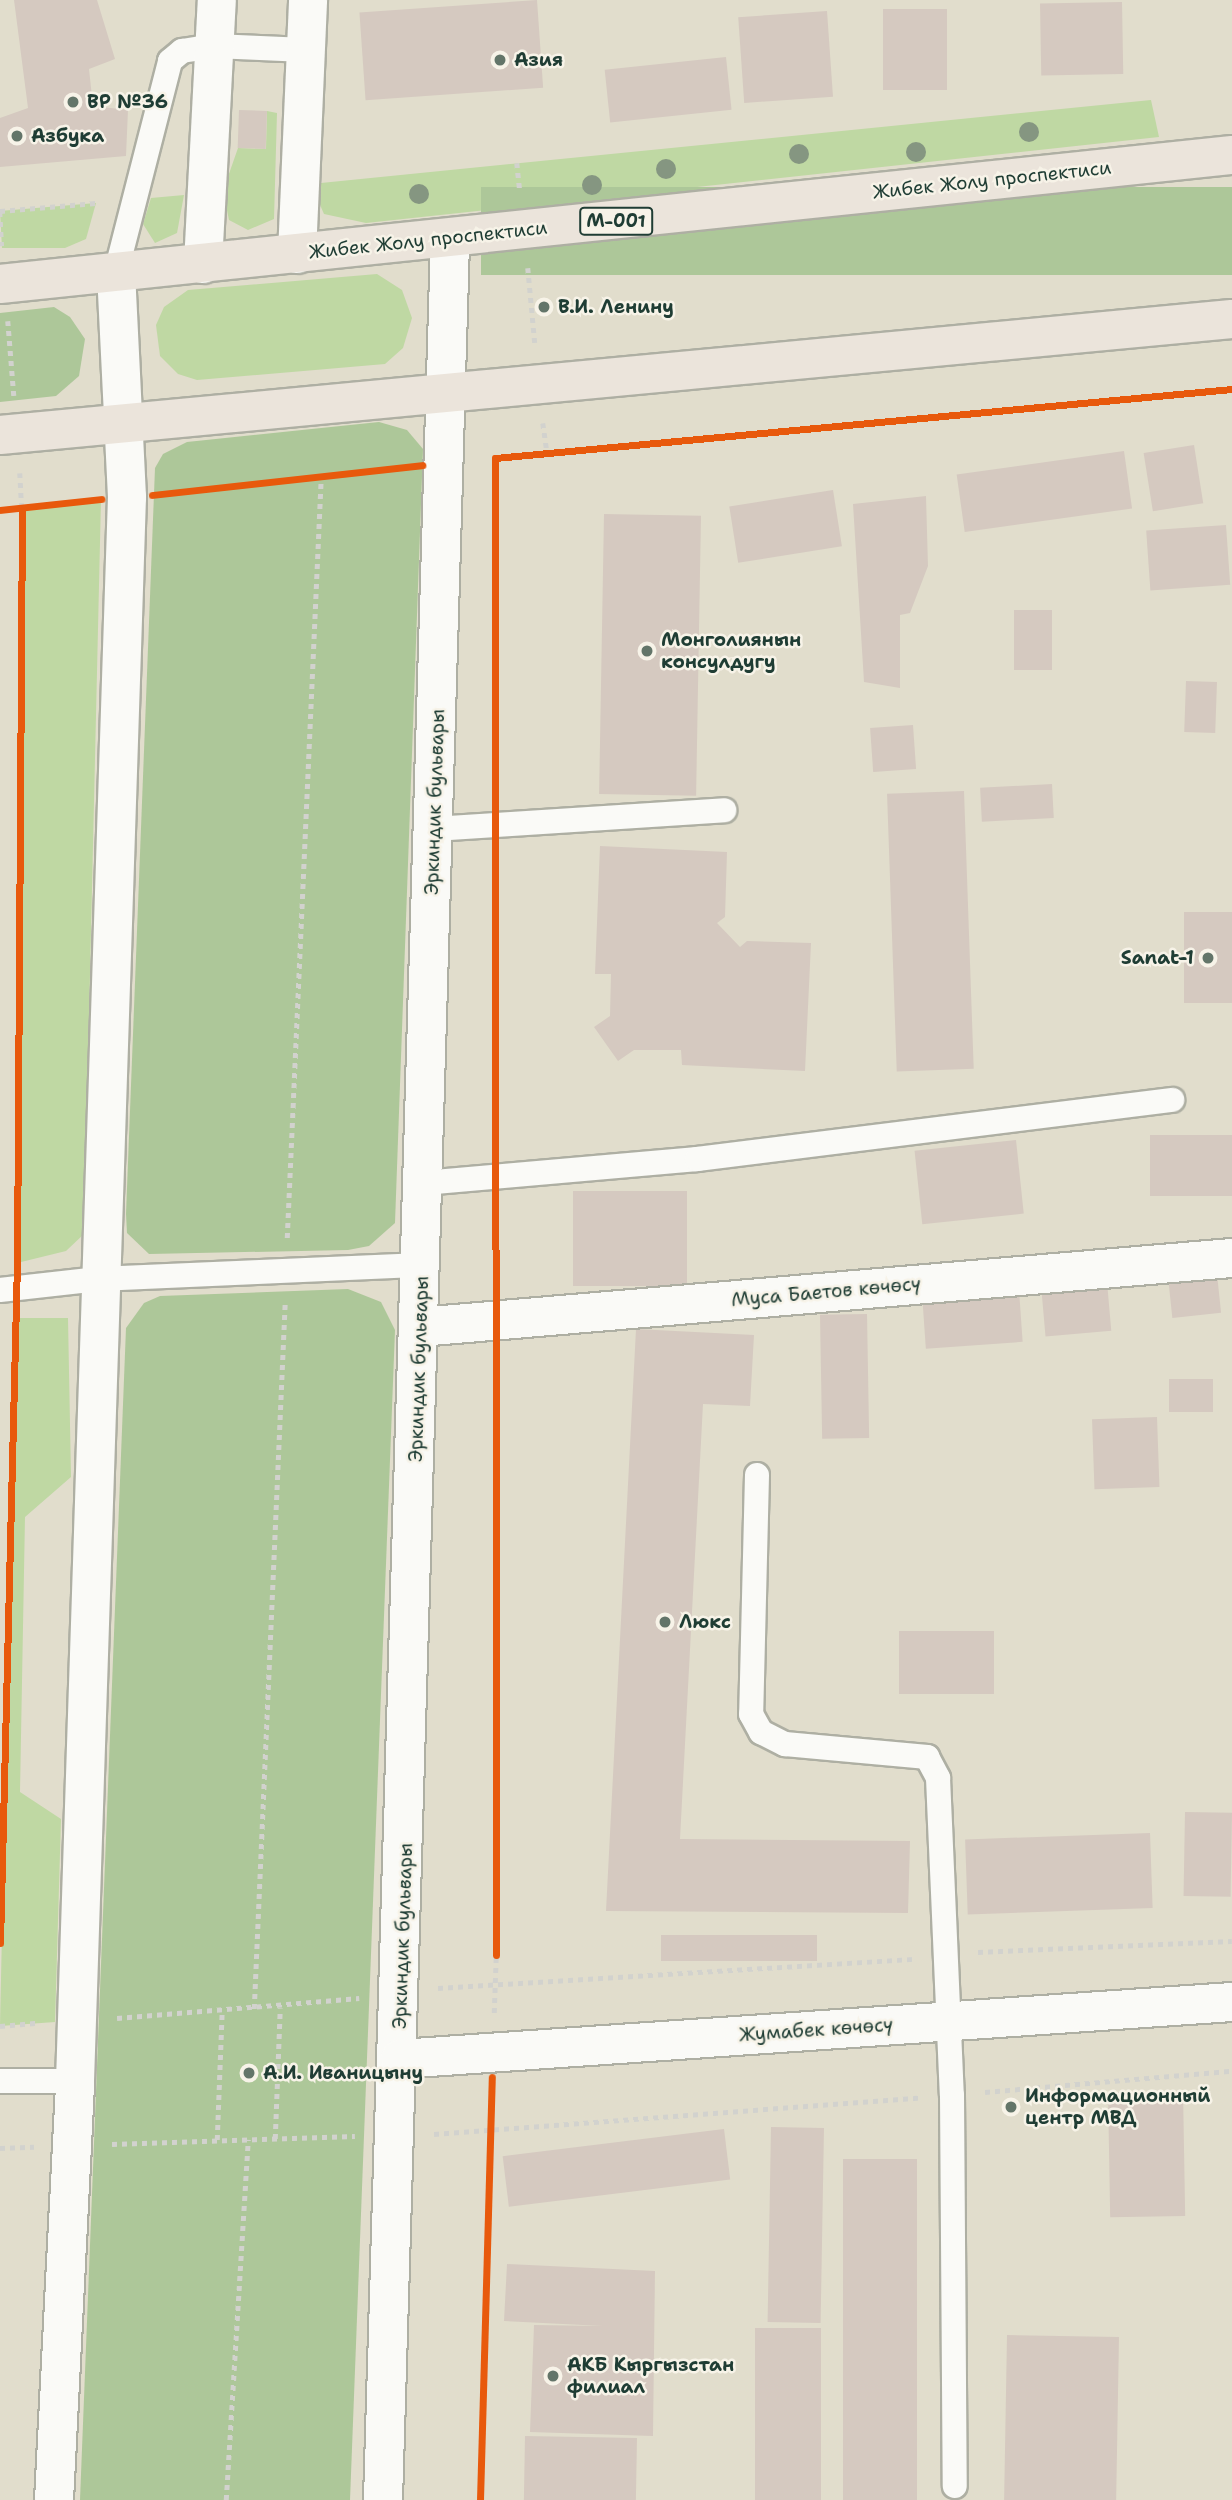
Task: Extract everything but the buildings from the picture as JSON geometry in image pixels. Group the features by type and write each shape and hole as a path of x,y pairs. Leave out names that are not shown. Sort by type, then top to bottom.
{"main road":[{"name":"Жибек Жолу проспектиси","path":"3,281 203,264 1232,155"},
{"path":"9,450 124,423 446,389 1232,319"}],"street":[{"path":"203,264 217,0"},
{"path":"297,254 308,0"},
{"name":"Эркиндик бульвары","path":"383,2500 400,2060 450,238"},
{"path":"54,2500 75,2081 124,423 116,272"},
{"name":"Муса Баетов көчөсү","path":"420,1327 1232,1258"},
{"name":"Жумабек көчөсү","path":"400,2060 1232,2003"}],"lane":[{"path":"116,272 170,61 182,51 215,46 306,50"},
{"path":"434,829 724,810"},
{"path":"424,1183 684,1160 1172,1100"},
{"path":"0,1290 98,1279 422,1265"},
{"path":"757,1475 751,1714 761,1732 785,1744 927,1757 937,1778 946,1953 945,2022 952,2095 955,2486"},
{"path":"0,2081 75,2081"}],"path":[{"path":"517,163 521,202"},
{"path":"14,400 3,281 0,212 96,202"},
{"path":"527,253 535,343"},
{"path":"542,415 547,453"},
{"path":"9,450 22,508 22,522"},
{"path":"534,455 560,452"},
{"path":"307,478 333,475"},
{"path":"11,509 36,506"},
{"path":"494,2019 496,1941"},
{"path":"433,1989 495,1982 883,1965 946,1953 1232,1941"},
{"path":"112,2018 280,2008 369,1997"},
{"path":"275,2139 280,2008"},
{"path":"217,2140 222,2011"},
{"path":"0,2025 55,2022"},
{"path":"423,2134 491,2132 1232,2071"},
{"path":"490,2146 491,2118"},
{"path":"107,2144 364,2136"},
{"path":"226,2500 248,2140"},
{"path":"0,2148 42,2146"}],"green space":[{"path":"1151,100 1159,137 366,223 324,214 311,184"},
{"path":"267,111 277,113 274,219 248,230 229,220 223,191 238,148 266,149"},
{"path":"481,187 1232,187 1232,275 481,275"},
{"path":"184,195 177,233 155,243 143,224 151,198"},
{"path":"96,203 86,239 65,248 2,248 0,211"},
{"path":"377,274 402,290 412,318 403,348 385,364 197,380 178,374 160,356 156,325 164,307 188,290"},
{"path":"54,307 70,317 85,339 79,376 56,396 0,402 0,313"},
{"path":"379,422 407,430 423,449 395,1223 369,1246 348,1250 149,1254 127,1233 126,1214 155,468 163,454 187,442"},
{"path":"101,499 84,1234 66,1251 17,1263 22,508"},
{"path":"348,1289 381,1302 395,1330 350,2500 80,2500 126,1328 144,1303 160,1296"},
{"path":"15,1318 68,1318 71,1477 25,1517 20,1792 61,1819 55,2022 0,2026"}],"cycle path":[{"path":"496,1955 495,458 1232,389"},
{"path":"152,495 422,465"},
{"path":"0,510 101,499"},
{"path":"0,1943 17,1263 22,508"},
{"path":"480,2500 492,2077"}],"place":[{"name":"Азия","path":"500,60"},
{"name":"BP №36","path":"73,102"},
{"name":"Азбука","path":"17,136"},
{"name":"В.И. Ленину","path":"544,307"},
{"name":"Монголиянын консулдугу","path":"647,651"},
{"name":"Sanat-1","path":"1208,958"},
{"name":"Люкс","path":"665,1622"},
{"name":"А.И. Иваницыну","path":"249,2073"},
{"name":"Информационный центр МВД","path":"1011,2107"},
{"name":"АКБ Кыргызстан филиал","path":"553,2376"}]}
